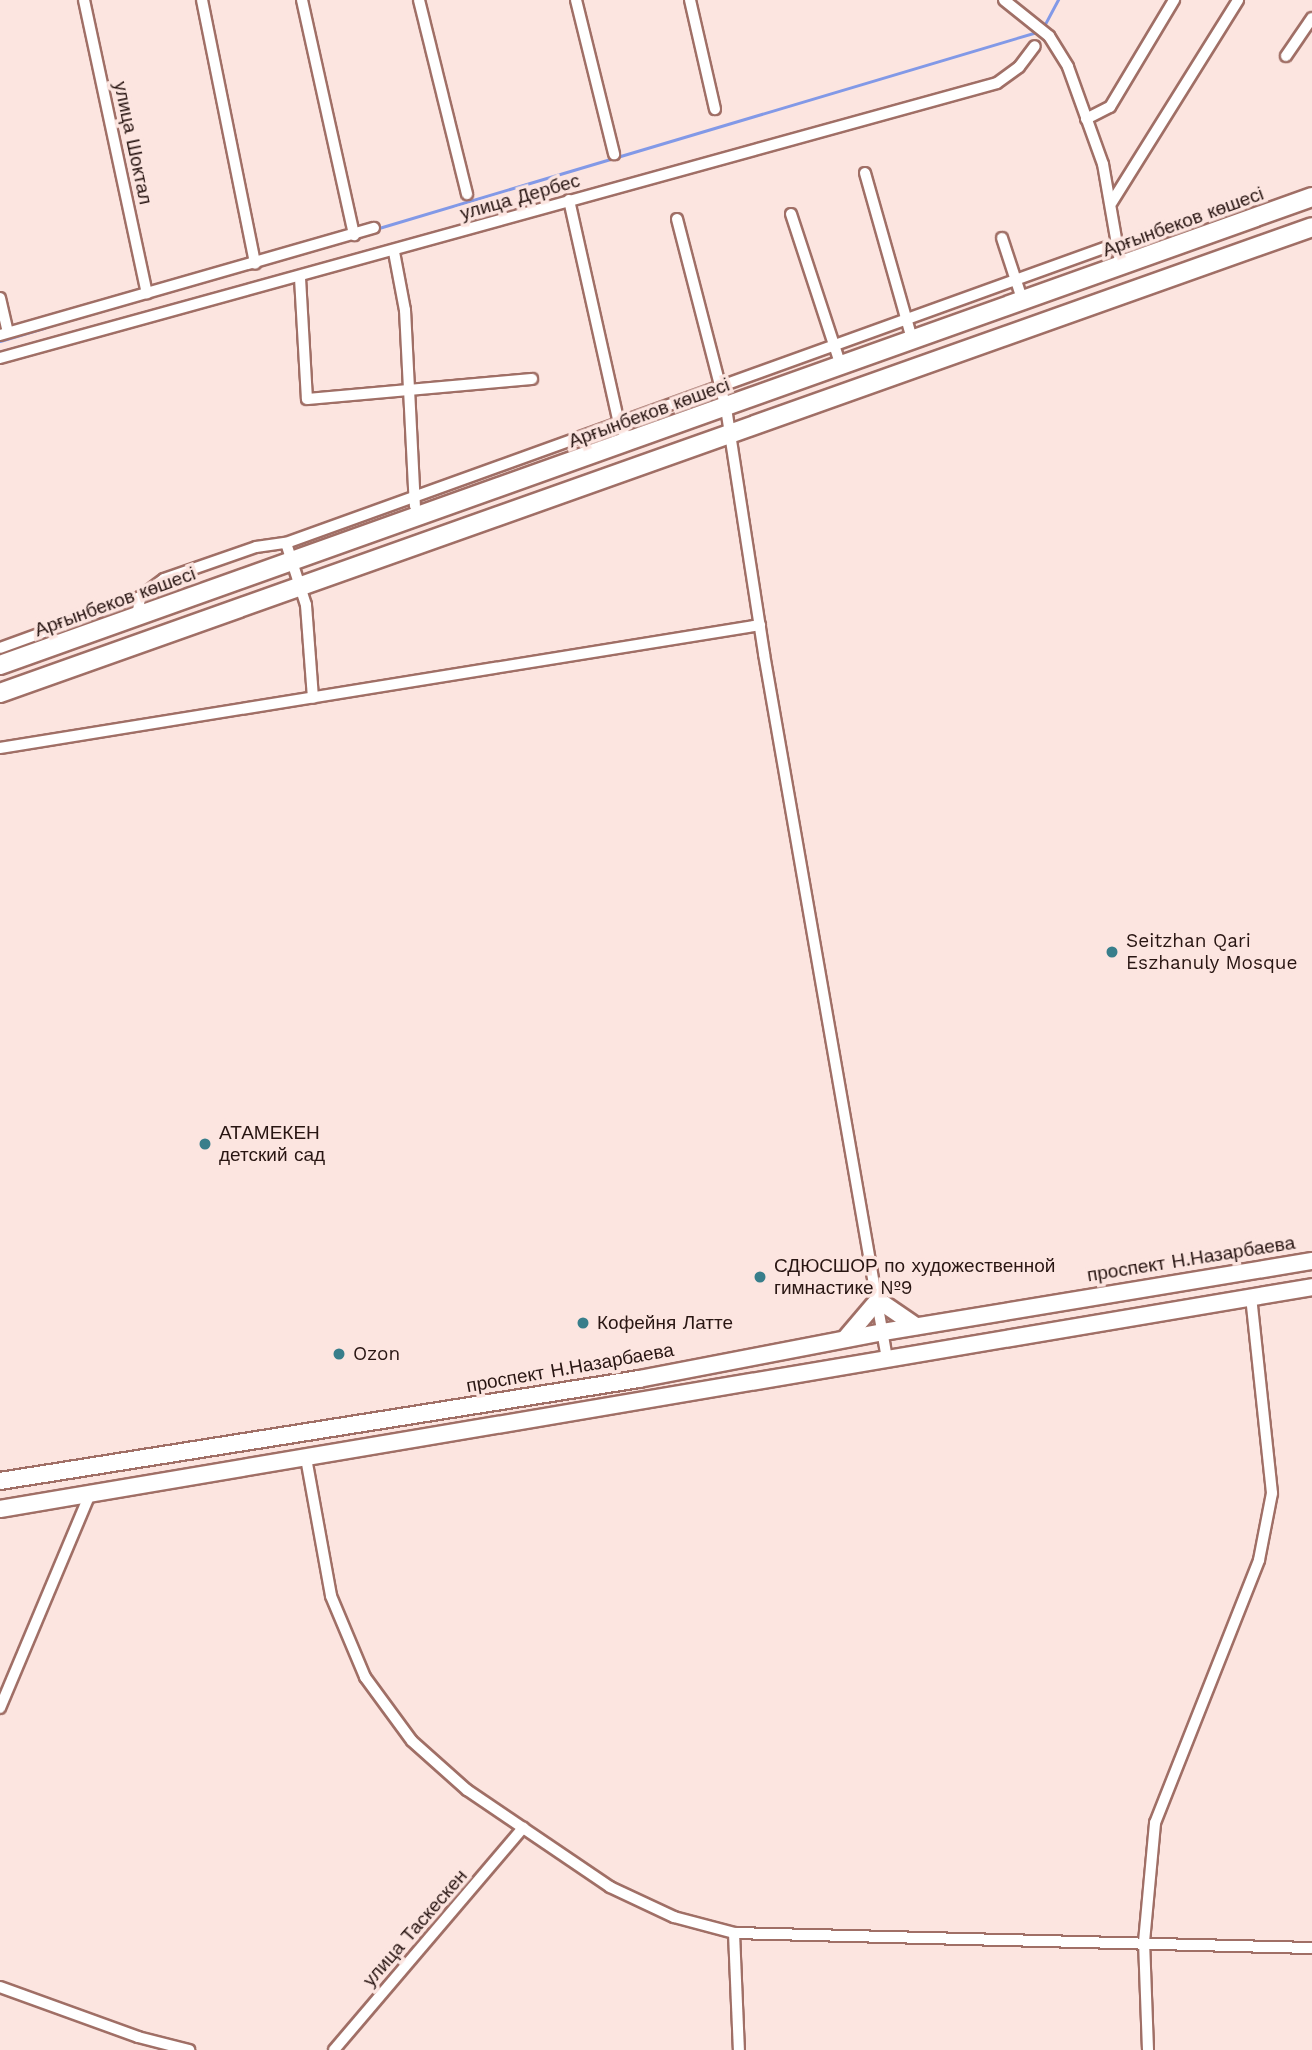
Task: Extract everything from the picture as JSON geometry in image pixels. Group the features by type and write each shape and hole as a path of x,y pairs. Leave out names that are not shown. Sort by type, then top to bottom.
{"main road":[{"name":"Арғынбеков көшесі","path":"0,665 294,561 416,508 629,442 1312,197"},
{"path":"0,693 1312,227"},
{"name":"проспект Н.Назарбаева","path":"0,1482 639,1379 916,1326 1312,1261"},
{"path":"0,1509 92,1491 306,1458 1312,1287"},
{"path":"845,1339 878,1300 916,1326"}],"street":[{"name":"улица Шоктал","path":"84,0 147,293"},
{"path":"202,0 255,264"},
{"path":"302,0 354,235"},
{"path":"419,0 467,194"},
{"path":"576,0 614,154"},
{"path":"690,0 715,109"},
{"path":"1004,0 1049,36 1068,66 1112,202 1115,244 1121,267"},
{"path":"1086,119 1110,107 1174,0"},
{"path":"1112,202 1238,0"},
{"path":"1286,56 1312,18"},
{"name":"улица Дербес","path":"0,358 300,278 569,200 996,83 1019,67 1035,46"},
{"path":"865,173 912,339"},
{"path":"569,200 619,424 629,442"},
{"path":"791,214 841,366"},
{"path":"677,219 731,433 760,625 887,1359"},
{"path":"0,298 4,333 255,264 374,228"},
{"path":"1002,238 1023,302"},
{"path":"0,648 140,597 164,579 256,547 286,543 416,508 619,424 835,348 1115,244"},
{"path":"394,252 405,310 416,508"},
{"path":"300,278 307,400 532,379"},
{"path":"286,543 300,586 313,698"},
{"path":"137,617 140,597"},
{"path":"0,748 760,625"},
{"path":"1148,2050 1144,1942 1155,1823 1259,1560 1272,1493 1251,1297"},
{"path":"306,1458 331,1596 365,1677 412,1741 467,1790 610,1887 674,1917 734,1933 1312,1948"},
{"path":"0,1708 92,1491"},
{"name":"улица Таскескен","path":"334,2050 523,1828"},
{"path":"734,1933 739,2050"},
{"path":"0,1987 138,2037 189,2050"}],"waterway":[{"path":"1044,26 1058,0"},
{"path":"379,228 1037,32"},
{"path":"0,341 44,328"}],"place":[{"name":"Seitzhan Qari Eszhanuly Mosque","path":"1112,952"},
{"name":"АТАМЕКЕН детский сад","path":"205,1144"},
{"name":"СДЮСШОР по художественной гимнастике №9","path":"760,1277"},
{"name":"Кофейня Латте","path":"583,1323"},
{"name":"Ozon","path":"339,1354"}]}
